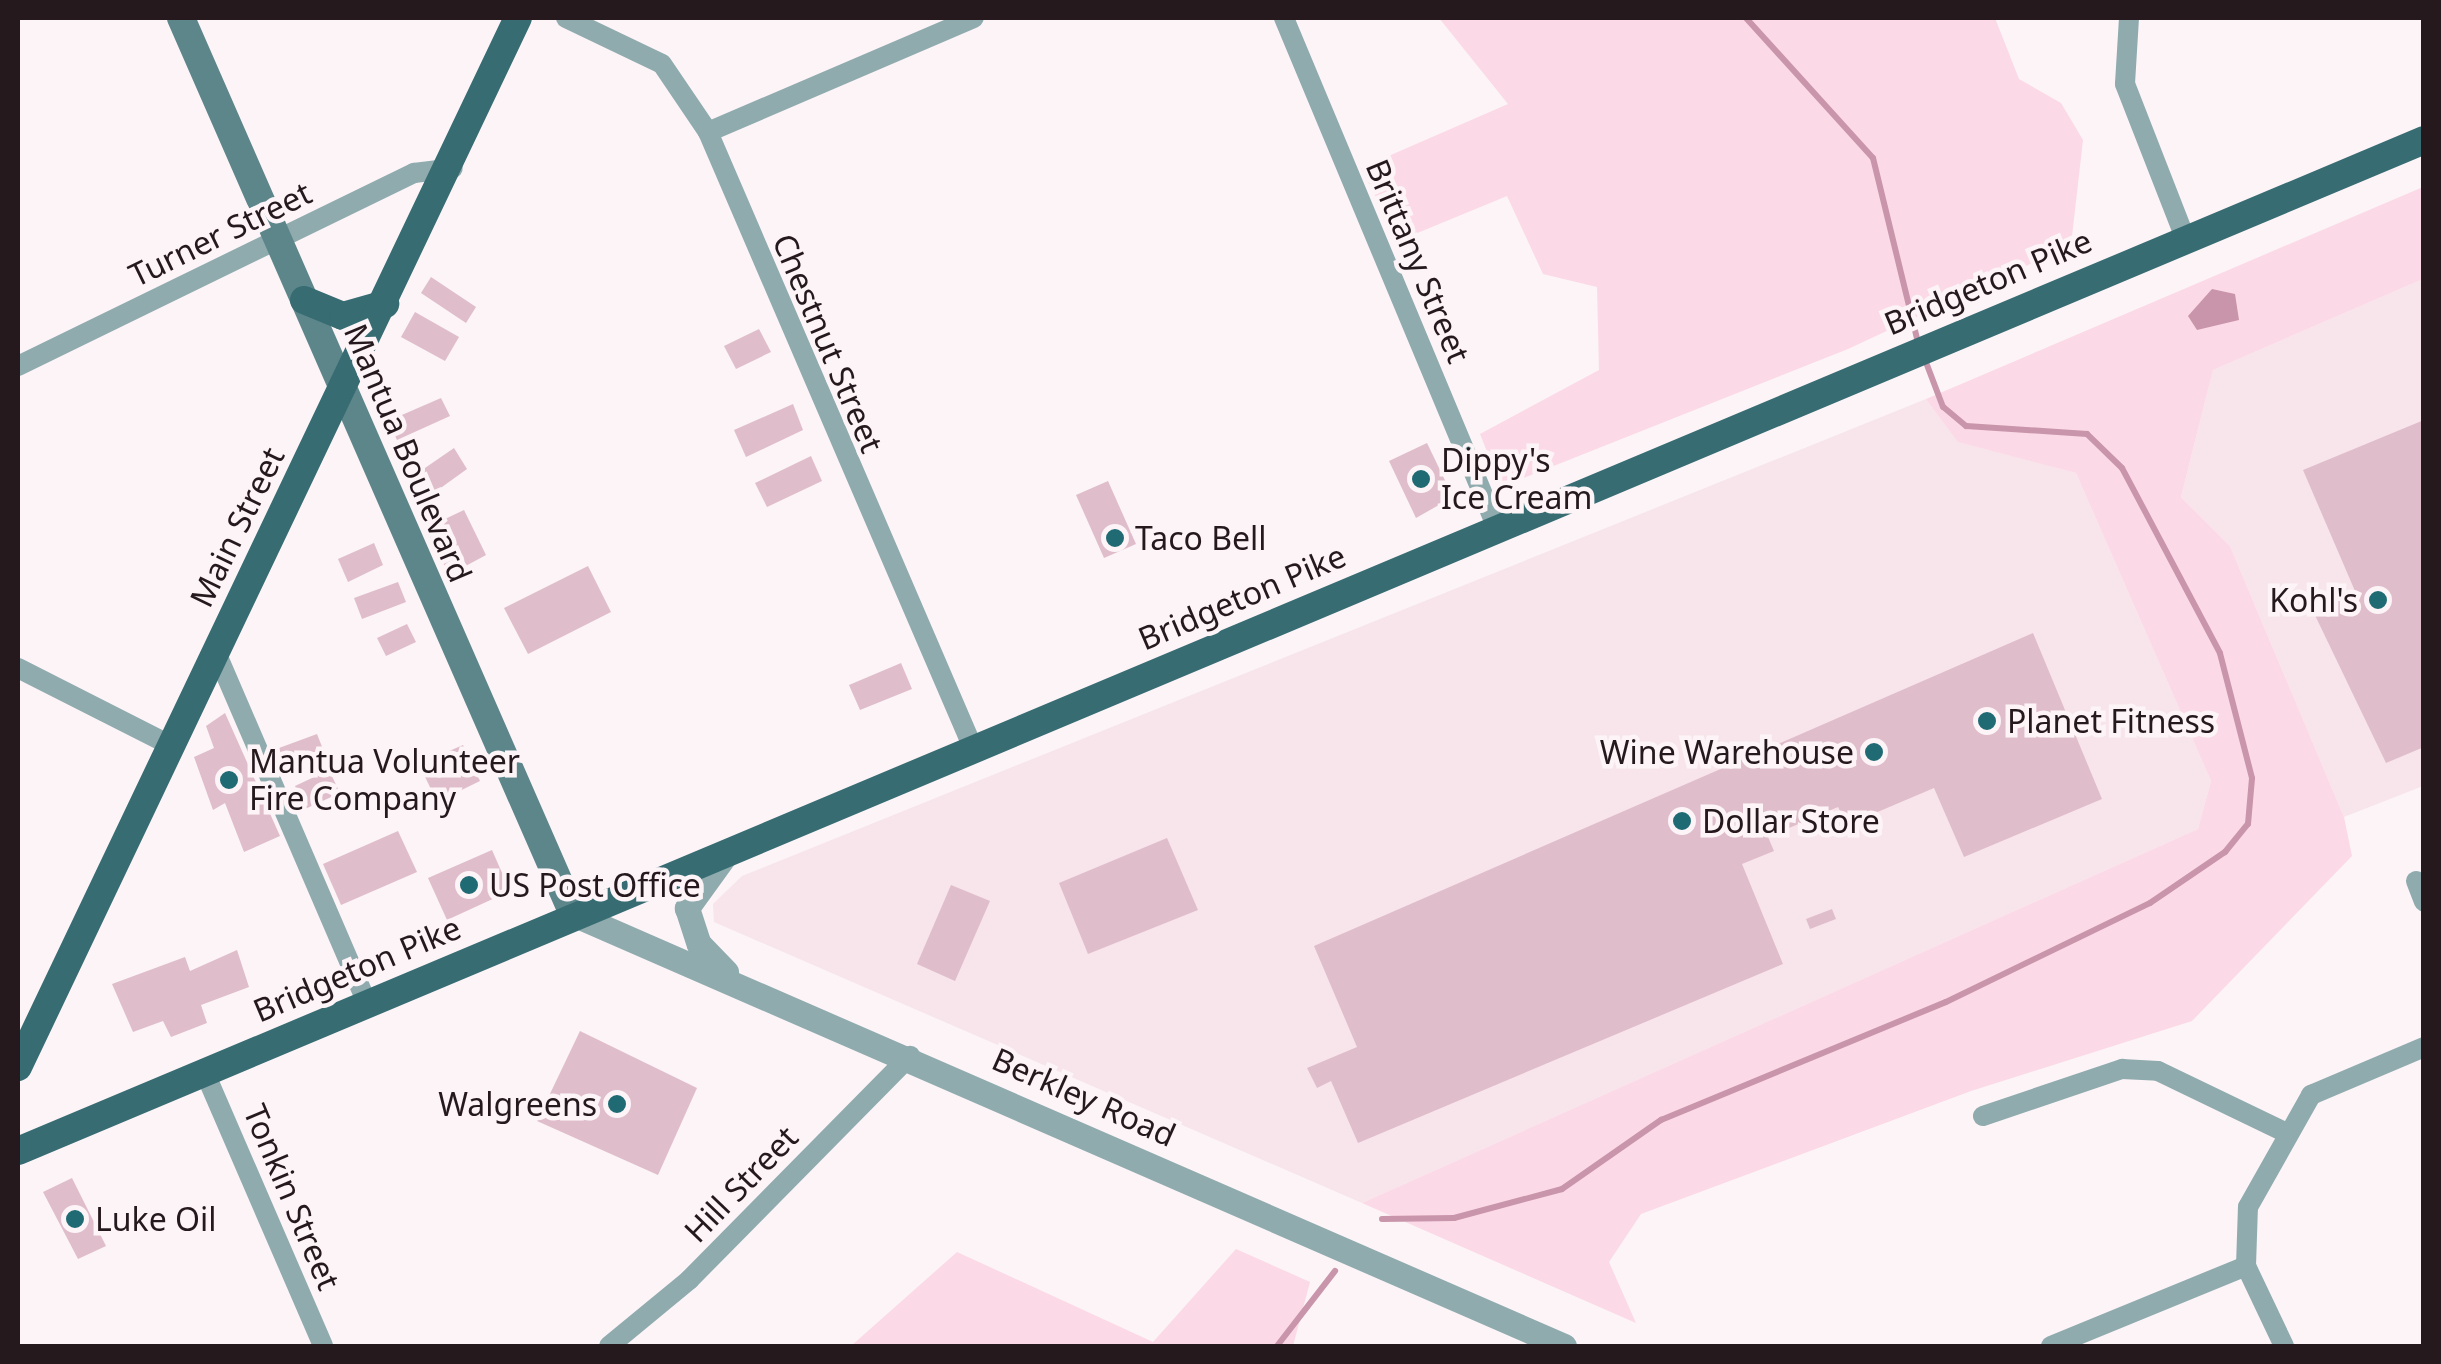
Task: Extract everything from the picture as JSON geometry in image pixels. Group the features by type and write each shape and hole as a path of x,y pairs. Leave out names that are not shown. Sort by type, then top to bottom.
{"main road":[{"name":"Mantua Boulevard","path":"180,18 574,914"},
{"name":"Main Street","path":"18,1067 214,650 453,168 518,18"},
{"name":"Bridgeton Pike","path":"18,1152 574,914 2424,140"},
{"path":"304,300 344,316 385,304"},
{"name":"Bridgeton Pike","path":"18,1172 90,1124"}],"street":[{"name":"Chestnut Street","path":"566,18 662,64 708,132 973,748"},
{"path":"708,132 974,18"},
{"name":"Brittany Street","path":"1284,18 1497,528"},
{"path":"2129,18 2125,84 2184,238"},
{"name":"Turner Street","path":"18,366 414,173 453,168"},
{"path":"214,650 367,1003"},
{"path":"18,668 170,744"},
{"path":"734,849 700,879 688,908 700,944 737,982"},
{"path":"2416,881 2424,902"},
{"name":"Berkley Road","path":"574,914 910,1056 1564,1346"},
{"path":"2284,1346 2246,1266 2248,1207 2285,1132 2310,1095 2424,1047"},
{"name":"Hill Street","path":"609,1346 690,1280 910,1056"},
{"path":"1983,1116 2122,1070 2158,1072 2285,1132"},
{"name":"Tonkin Street","path":"205,1072 323,1346"},
{"path":"2051,1346 2246,1266"}],"shaded area":[{"path":"1439,18 1995,18 2019,79 2061,103 2083,140 2071,245 1848,349 1501,487 1480,434 1599,370 1597,287 1543,274 1507,196 1398,241 1361,168 1508,104"},
{"path":"2423,187 2423,279 2213,370 2181,497 2230,546 2344,817 2352,856 2192,1021 1971,1091 1641,1214 1609,1262 1636,1323 1362,1203 2198,829 2211,781 2076,473 1958,442 1926,399"},
{"path":"2423,279 2423,786 2344,817 2230,546 2181,497 2213,370"},
{"path":"2212,289 2235,294 2239,320 2197,330 2188,316"},
{"path":"1926,399 1959,442 2076,473 2211,781 2198,829 1362,1203 714,922 713,904 742,876"},
{"path":"1236,1249 1310,1282 1293,1346 851,1346 957,1252 1153,1342"}],"building":[{"path":"431,277 476,307 466,323 421,293"},
{"path":"415,312 459,337 445,361 401,337"},
{"path":"759,329 771,352 736,369 724,346"},
{"path":"441,398 450,416 397,440 388,421"},
{"path":"793,404 803,430 746,457 734,430"},
{"name":"Kohl's","path":"2424,420 2424,747 2386,763 2312,609 2355,591 2303,470"},
{"name":"Dippy's Ice Cream","path":"1427,443 1453,497 1416,518 1389,461"},
{"path":"454,448 467,469 424,500 409,479"},
{"path":"811,456 822,481 767,507 755,483"},
{"path":"1108,481 1136,544 1104,558 1076,495"},
{"path":"464,510 486,555 449,575 426,528"},
{"path":"374,543 383,565 348,582 338,559"},
{"path":"588,566 611,612 528,654 504,608"},
{"path":"398,582 406,602 362,619 354,598"},
{"path":"407,624 416,642 386,656 377,638"},
{"path":"2033,633 2102,799 1964,857 1934,788 1847,825 1838,807 1768,837 1774,851 1742,864 1783,964 1358,1143 1331,1081 1317,1088 1307,1068 1357,1047 1314,946"},
{"path":"901,663 912,689 860,710 849,685"},
{"name":"Mantua Volunteer Fire Company","path":"225,713 280,836 244,852 225,803 213,810 194,757 214,748 206,726"},
{"path":"317,734 326,757 287,772 279,748"},
{"path":"463,745 480,781 437,802 419,764"},
{"path":"329,770 340,793 305,809 295,786"},
{"path":"398,831 417,872 341,905 323,864"},
{"path":"1167,838 1198,910 1088,954 1059,883"},
{"name":"US Post Office","path":"492,850 510,891 447,920 428,878"},
{"path":"951,885 990,901 955,981 917,964"},
{"path":"1832,909 1836,919 1810,929 1806,919"},
{"path":"237,950 249,987 201,1005 207,1023 171,1037 163,1021 133,1032 112,984 185,957 190,971"},
{"name":"Walgreens","path":"580,1031 697,1088 658,1175 537,1121"},
{"name":"Luke Oil","path":"72,1178 106,1246 78,1259 43,1192"}],"waterway":[{"path":"1746,18 1873,158 1919,346"},
{"path":"1382,1219 1454,1218 1562,1189 1661,1120 1946,1002 2150,903 2225,852 2248,824 2252,778 2220,653 2122,468 2087,434 1966,426 1943,407 1924,357"},
{"path":"1277,1346 1335,1271"}],"place":[{"name":"Dippy's Ice Cream","path":"1421,479"},
{"name":"Taco Bell","path":"1115,538"},
{"name":"Kohl's","path":"2378,600"},
{"name":"Planet Fitness","path":"1987,721"},
{"name":"Wine Warehouse","path":"1874,752"},
{"name":"Mantua Volunteer Fire Company","path":"229,780"},
{"name":"Dollar Store","path":"1682,821"},
{"name":"US Post Office","path":"469,885"},
{"name":"Walgreens","path":"617,1104"},
{"name":"Luke Oil","path":"75,1219"}]}
